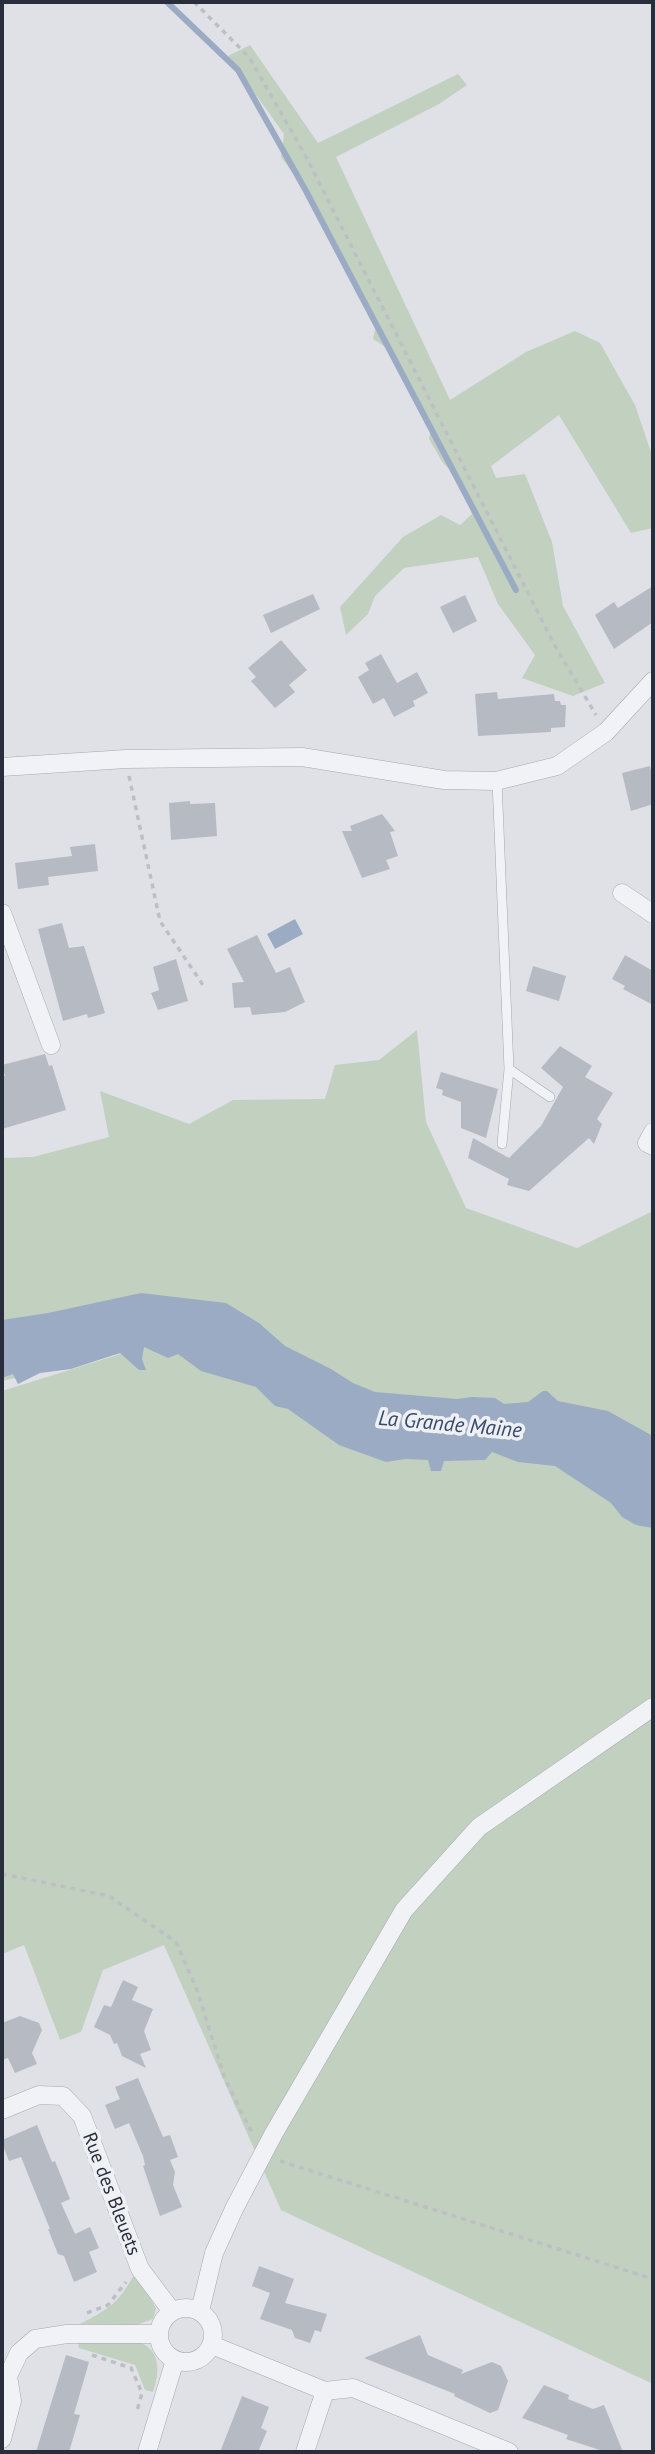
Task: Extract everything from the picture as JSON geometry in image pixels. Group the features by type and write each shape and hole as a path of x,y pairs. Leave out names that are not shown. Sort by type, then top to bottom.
{"street":[{"path":"2,767 126,759 302,757 444,780 496,781 557,766 606,732 653,681"},
{"path":"622,893 653,914"},
{"path":"2,913 51,1045"},
{"path":"653,1132 647,1143 653,1146"},
{"path":"200,2311 215,2253 235,2207 274,2133 404,1910 479,1827 653,1707"},
{"name":"Rue des Bleuets","path":"2,2110 39,2095 63,2096 82,2116 140,2269 172,2310"},
{"path":"189,2307 200,2311 209,2319 214,2332 212,2345 203,2357 196,2360 175,2360 160,2344 161,2323 172,2310 189,2307"},
{"path":"2,2438 12,2402 5,2375 19,2353 35,2339 67,2334 159,2334"},
{"path":"212,2345 325,2391 353,2388 509,2452"},
{"path":"148,2452 175,2360"},
{"path":"304,2452 325,2391"}],"lane":[{"path":"496,781 509,1069 502,1144"},
{"path":"509,1069 550,1097"}],"path":[{"path":"194,2 249,57 305,155 555,646 606,732"},
{"path":"126,759 160,921 203,985"},
{"path":"2,1874 109,1896 176,1942 197,1990 225,2079 263,2156 653,2279"}],"green space":[{"path":"250,45 318,143 458,74 467,85 439,104 336,157 450,400 526,352 575,331 600,343 635,405 653,458 653,528 631,533 559,415 491,466 496,478 525,474 552,542 563,606 605,683 573,696 522,678 535,655 498,604 478,557 404,568 375,596 368,614 346,635 340,607 403,537 441,515 460,525 472,514 457,476 443,463 429,439 431,426 390,350 373,339 377,320 317,206 281,157 284,134 228,56"},
{"path":"417,1030 426,1122 466,1208 577,1248 653,1211 653,2384 281,2210 164,1945 103,1970 81,2032 60,2040 24,1945 2,1954 2,1391 127,1352 2,1381 2,1158 33,1157 109,1137 100,1091 189,1124 233,1100 325,1099 335,1065 379,1060"},
{"path":"135,2273 156,2308 153,2319 136,2325 80,2324 112,2304"},
{"path":"78,2341 129,2341 148,2347 157,2364 153,2392 145,2390 135,2365 79,2348"}],"water":[{"path":"295,919 303,934 275,949 267,934"},
{"name":"La Grande Maine","path":"141,1293 226,1303 259,1323 285,1346 375,1392 457,1399 495,1398 504,1404 528,1402 547,1391 558,1401 608,1411 653,1438 653,1528 636,1525 622,1517 611,1503 555,1466 518,1462 492,1452 485,1460 444,1461 441,1471 431,1471 428,1460 386,1462 339,1445 288,1409 275,1406 256,1387 201,1371 178,1354 168,1358 144,1347 142,1359 146,1370 139,1370 120,1353 71,1369 40,1373 18,1384 13,1374 2,1378 2,1320"}],"building":[{"path":"653,586 653,622 614,649 595,615 614,602 618,608"},
{"path":"313,594 320,609 271,633 263,615"},
{"path":"465,595 477,621 453,633 440,607"},
{"path":"281,640 307,670 289,685 295,692 275,708 251,681 256,677 248,668"},
{"path":"381,654 397,683 417,672 428,693 413,701 415,706 394,717 384,698 373,704 358,677 369,670 365,663"},
{"path":"497,692 498,699 554,694 555,701 566,705 565,727 551,728 551,732 478,736 475,694"},
{"path":"650,766 653,804 631,811 622,773"},
{"path":"190,801 190,804 215,803 217,836 171,840 169,803"},
{"path":"382,814 395,831 390,832 398,856 386,860 390,869 362,878 342,831 352,831 350,826"},
{"path":"95,844 98,871 48,877 49,885 18,889 15,863 72,856 70,847"},
{"path":"62,923 69,948 84,946 105,1013 88,1018 87,1014 63,1021 38,929"},
{"path":"257,935 276,973 290,967 305,1002 285,1012 252,1015 250,1007 234,1008 232,983 244,982 227,949"},
{"path":"625,955 653,971 653,1005 623,989 625,986 612,979"},
{"path":"176,959 188,1001 158,1010 151,993 159,990 153,967"},
{"path":"533,966 566,976 559,1001 526,991"},
{"path":"560,1046 592,1066 585,1077 613,1093 597,1119 602,1124 594,1144 589,1138 529,1191 507,1185 509,1179 468,1158 473,1138 509,1158 541,1126 563,1087 541,1068"},
{"path":"45,1054 49,1066 52,1065 66,1110 2,1129 2,1076 5,1076 2,1065"},
{"path":"441,1072 498,1089 486,1138 461,1128 461,1102 442,1095 443,1090 436,1088"},
{"path":"123,1980 138,1987 132,2000 153,2009 144,2031 151,2050 140,2054 146,2068 122,2056 117,2043 114,2044 110,2035 94,2027 104,2005 111,2007"},
{"path":"20,2016 39,2023 42,2030 32,2053 37,2064 15,2073 8,2058 2,2060 2,2023"},
{"path":"138,2078 163,2137 170,2135 178,2157 170,2160 175,2172 173,2185 182,2207 160,2216 143,2166 143,2156 129,2123 115,2129 105,2105 120,2099 115,2087"},
{"path":"37,2125 70,2199 61,2203 75,2234 90,2227 99,2248 89,2252 97,2272 74,2282 64,2256 58,2254 21,2157 9,2161 2,2143 2,2140"},
{"path":"259,2266 294,2279 285,2303 327,2314 321,2332 315,2330 310,2343 295,2338 292,2330 260,2319 270,2293 252,2286"},
{"path":"420,2335 428,2355 463,2370 461,2374 492,2362 501,2366 508,2381 498,2410 490,2413 454,2396 455,2394 364,2358"},
{"path":"66,2355 89,2362 74,2414 80,2415 69,2452 36,2452"},
{"path":"544,2385 593,2409 604,2405 623,2452 606,2452 566,2439 568,2435 522,2418"},
{"path":"242,2396 269,2407 261,2428 267,2431 258,2452 220,2452"}],"waterway":[{"path":"167,2 238,70 306,191 516,590"}]}
